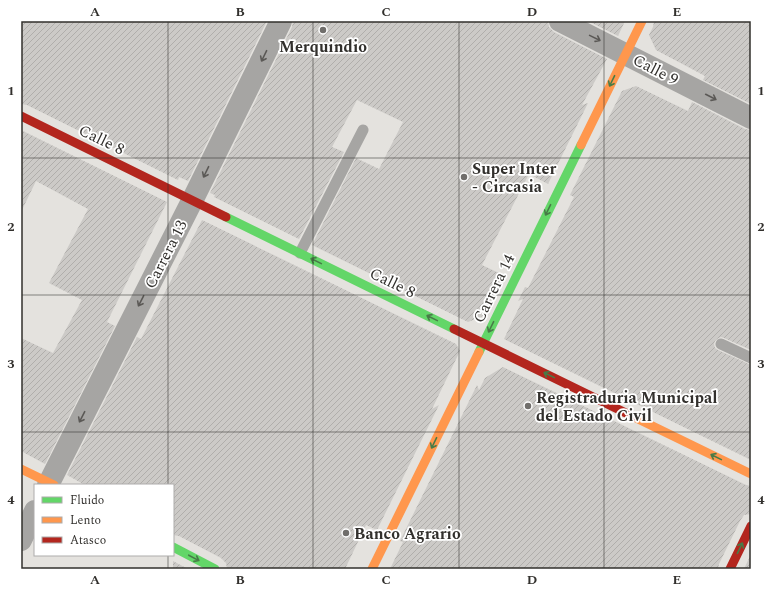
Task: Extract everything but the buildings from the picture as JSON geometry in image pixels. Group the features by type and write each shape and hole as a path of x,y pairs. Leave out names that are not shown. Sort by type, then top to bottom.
{"main road":[{"name":"Carrera 14","path":"372,569 642,21"},
{"name":"Calle 8","path":"21,116 751,474"},
{"path":"21,469 50,484"},
{"path":"730,569 751,526"},
{"path":"174,548 215,569"}],"street":[{"name":"Carrera 13","path":"50,484 281,21"},
{"name":"Calle 9","path":"560,21 751,118"},
{"path":"21,540 34,513"}],"lane":[{"path":"300,253 363,130"},
{"path":"721,344 751,358"}],"traffic: fast":[{"path":"479,352 581,145"},
{"path":"226,217 454,329"},
{"path":"174,548 215,569"}],"traffic: slow":[{"path":"581,145 642,21"},
{"path":"372,569 479,352"},
{"path":"634,417 751,474"},
{"path":"21,469 52,484"}],"traffic: jam":[{"path":"21,116 226,217"},
{"path":"454,329 634,417"},
{"path":"730,569 751,526"}],"place":[{"name":"Merquindio","path":"323,30"},
{"name":"Super Inter - Circasia","path":"464,177"},
{"name":"Registraduria Municipal del Estado Civil","path":"528,406"},
{"name":"Banco Agrario","path":"346,533"}]}
